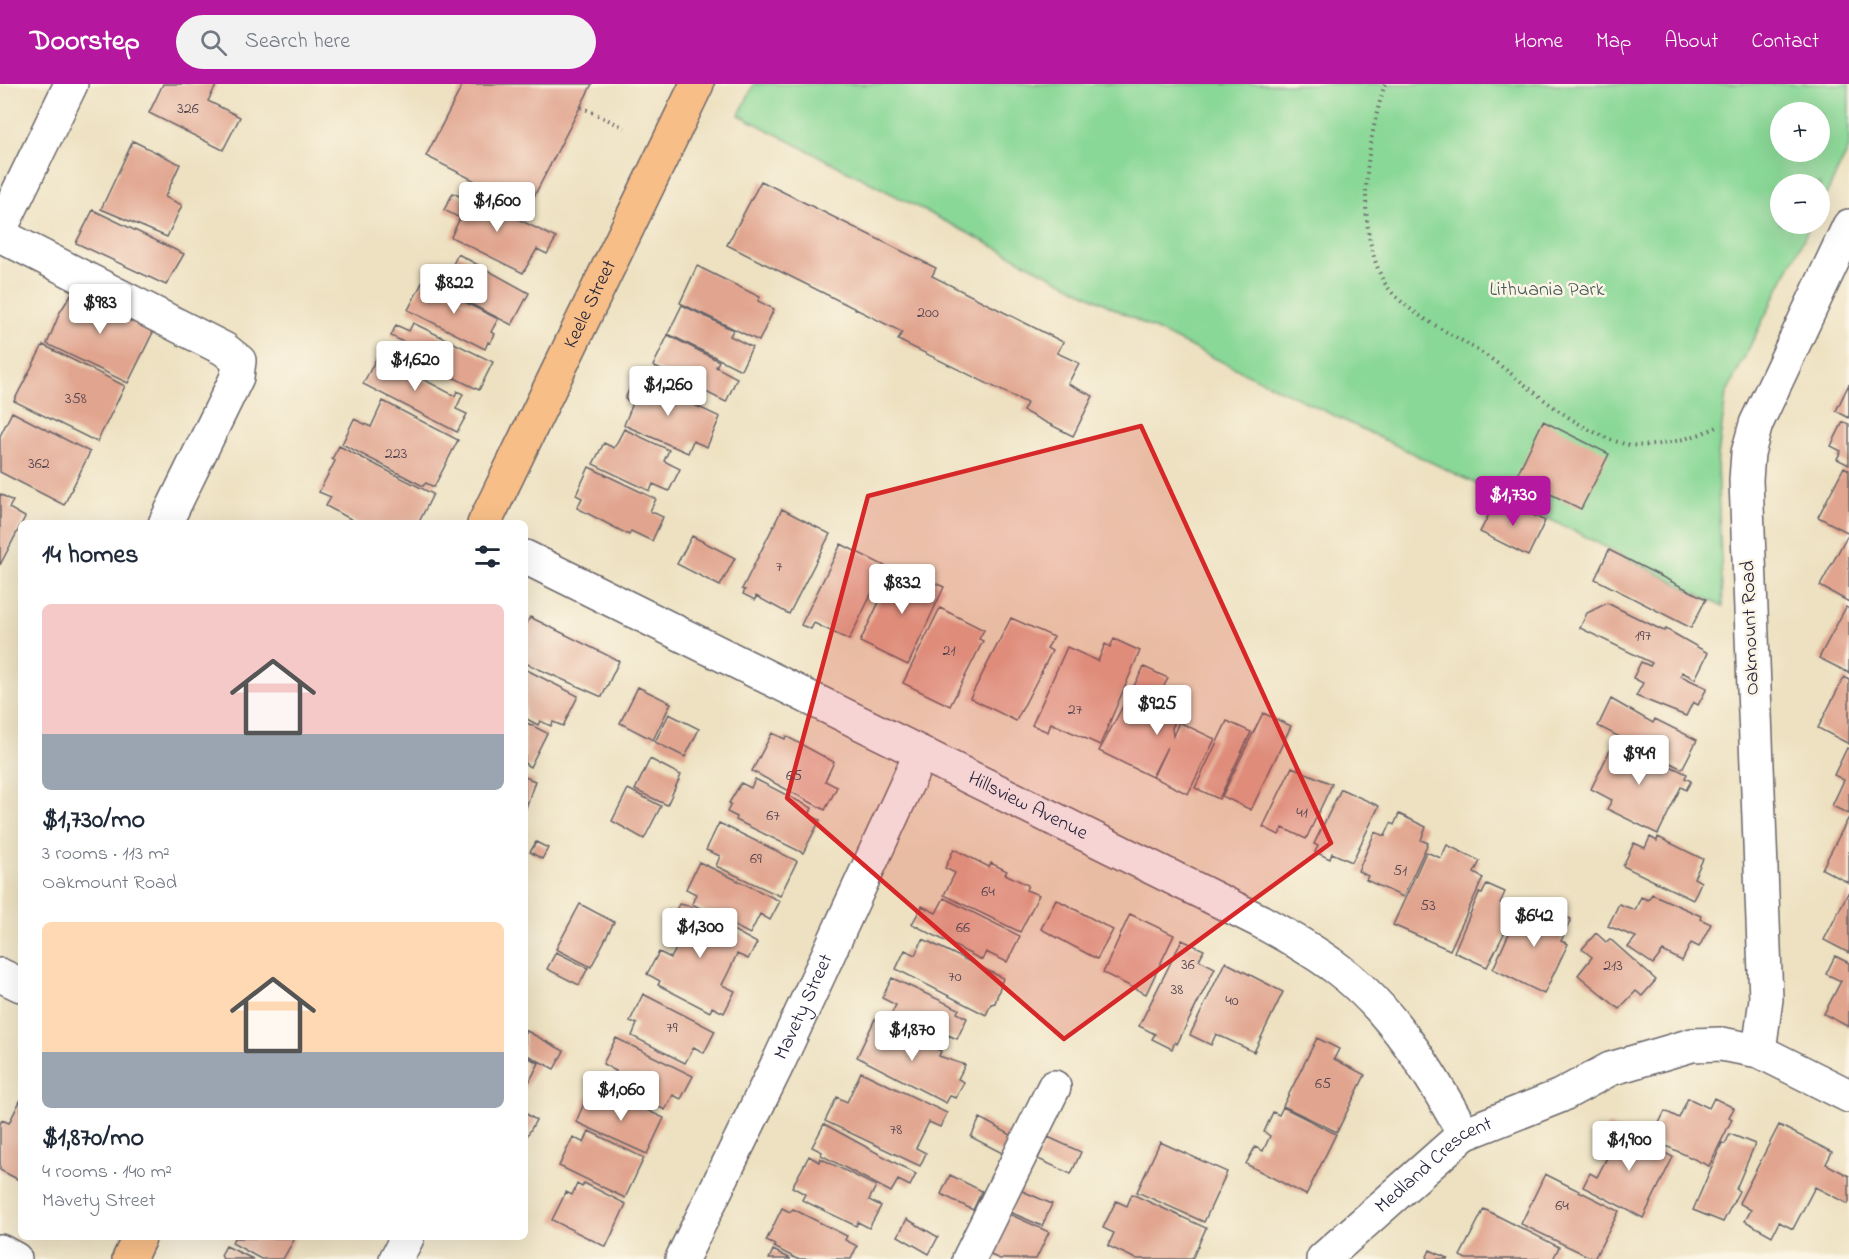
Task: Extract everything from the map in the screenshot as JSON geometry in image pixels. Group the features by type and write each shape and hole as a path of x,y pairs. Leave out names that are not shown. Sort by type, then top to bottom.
{"main road":[{"name":"Keele Street","path":"486,520 697,84"},
{"path":"129,1259 138,1240"}],"street":[{"path":"0,230 71,84"},
{"name":"Oakmount Road","path":"1759,1051 1766,999 1746,480 1748,453 1756,424 1849,226"},
{"path":"0,236 224,349 239,361 237,377 167,520"},
{"name":"Hillsview Avenue","path":"528,557 1260,921 1308,948 1340,970 1365,992 1406,1040 1464,1134"},
{"name":"Mavety Street","path":"681,1259 780,1059 921,753"},
{"path":"0,975 18,984"},
{"name":"Medland Crescent","path":"1323,1259 1464,1134 1560,1096 1610,1068 1692,1045 1721,1044 1759,1051"},
{"path":"1759,1051 1849,1096"},
{"path":"969,1259 1054,1087"},
{"path":"396,1259 406,1240"},
{"path":"0,1251 15,1259"}],"path":[{"path":"1385,84 1370,149 1368,226 1374,259 1388,288 1414,310 1486,355 1546,404 1607,437 1643,447 1704,433 1723,424"},
{"path":"580,106 625,128"}],"highlighted area":[{"path":"1141,426 1331,843 1064,1039 787,798 868,496"}],"green space":[{"name":"Lithuania Park","path":"754,84 1849,84 1849,148 1830,187 1830,174 1770,174 1770,234 1806,234 1726,394 1717,464 1723,607 1580,534 1156,330 739,115"}],"building":[{"path":"163,84 217,84 208,101 240,117 223,150 149,113"},
{"path":"463,84 592,84 528,208 426,156"},
{"path":"133,141 180,164 165,197 182,205 167,237 101,209"},
{"path":"761,181 936,268 932,276 1063,342 1057,353 1079,363 1068,384 1093,396 1073,436 1023,411 1027,403 898,340 902,332 727,245"},
{"path":"453,193 470,201 472,196 556,238 547,254 537,249 523,273 451,237 460,218 444,210"},
{"path":"93,210 184,254 166,285 76,243"},
{"path":"458,254 529,293 512,325 441,289"},
{"path":"697,266 760,297 758,301 774,309 759,341 680,303"},
{"path":"423,281 498,319 491,332 495,334 485,349 408,310"},
{"path":"75,288 155,328 128,383 47,344 60,312"},
{"path":"682,305 733,330 730,336 752,347 741,370 668,334"},
{"path":"413,323 493,362 479,390 399,351 404,342 391,336 396,325 409,331"},
{"path":"668,335 719,361 716,367 737,378 726,402 653,366"},
{"path":"43,345 125,386 97,442 14,401"},
{"path":"377,357 390,363 393,357 416,369 413,374 455,396 457,391 463,394 456,409 467,414 457,432 363,384"},
{"path":"635,377 720,417 707,447 693,441 688,453 624,425 633,403 625,399"},
{"path":"1849,384 1849,418 1836,411"},
{"path":"383,401 458,440 434,487 426,483 423,486 342,444 354,419 371,427"},
{"path":"12,412 90,452 64,505 0,472 0,436"},
{"path":"1543,421 1609,454 1581,509 1516,477"},
{"path":"1843,422 1849,424 1849,465 1837,459 1841,451 1831,446"},
{"path":"624,429 669,450 664,461 680,469 669,491 653,484 650,491 593,464 604,443 614,448"},
{"path":"339,446 433,494 420,520 352,520 326,506 331,497 319,492 335,461 332,459"},
{"path":"589,467 656,499 650,511 663,517 652,541 631,531 629,535 577,508 582,498 576,495"},
{"path":"1844,467 1849,470 1849,533 1818,517"},
{"path":"0,494 13,501 9,508 25,517 23,520 18,520 18,530 0,565"},
{"path":"1498,497 1545,521 1528,556 1480,532"},
{"path":"782,509 830,534 789,614 756,596 755,600 743,594 745,590 742,589"},
{"path":"692,536 735,558 720,586 677,564"},
{"path":"1847,536 1849,537 1849,602 1820,586"},
{"path":"841,544 885,566 849,640 814,623 811,629 801,625"},
{"path":"1609,550 1706,599 1691,628 1595,579"},
{"path":"898,567 944,587 908,665 860,642"},
{"path":"1607,603 1664,631 1666,629 1708,653 1695,679 1682,672 1681,676 1707,688 1698,705 1693,702 1686,716 1636,696 1643,683 1633,678 1641,662 1650,666 1652,663 1580,628 1587,613"},
{"path":"1846,607 1849,609 1849,673 1819,658"},
{"path":"940,608 984,630 979,639 983,641 950,706 903,683"},
{"path":"530,617 619,661 602,697 528,664 528,621"},
{"path":"1011,618 1054,637 1047,648 1052,651 1016,721 970,698"},
{"path":"1114,639 1140,651 1100,745 1051,723 1048,732 1032,725 1067,647 1098,661 1105,644 1110,647"},
{"path":"1144,667 1168,678 1160,694 1182,705 1172,728 1173,736 1179,722 1215,739 1188,794 1153,777 1167,747 1152,777 1099,751"},
{"path":"528,671 578,696 563,726 553,722 551,726 540,721 538,725 528,720"},
{"path":"1844,677 1849,680 1849,744 1818,728"},
{"path":"638,687 671,703 653,740 620,723"},
{"path":"1611,699 1653,723 1655,719 1697,740 1682,769 1598,726"},
{"path":"1263,713 1291,726 1251,810 1222,796"},
{"path":"669,714 699,729 685,757 655,742"},
{"path":"1227,721 1251,732 1219,799 1195,788"},
{"path":"528,724 547,733 530,767 528,766"},
{"path":"772,733 785,739 786,736 834,762 825,781 837,787 825,810 752,771"},
{"path":"1615,740 1687,774 1685,778 1691,781 1686,790 1681,787 1658,834 1607,809 1612,800 1591,789"},
{"path":"1847,748 1849,749 1849,814 1832,806 1844,780 1834,775"},
{"path":"650,759 681,775 667,805 635,790"},
{"path":"1292,767 1332,784 1306,839 1283,828 1279,835 1263,827"},
{"path":"528,778 535,781 528,802"},
{"path":"755,779 812,808 809,815 820,820 803,853 736,820 737,817 727,812 731,804 729,803 741,783 751,788"},
{"path":"628,789 661,806 644,839 612,821"},
{"path":"1341,789 1379,806 1352,862 1332,853 1330,859 1315,852 1318,846 1314,844"},
{"path":"1399,814 1426,827 1421,840 1428,843 1403,897 1366,880 1368,876 1358,871 1375,832 1385,836 1391,823 1394,825"},
{"path":"1849,817 1849,883 1822,869"},
{"path":"719,823 797,861 780,896 716,866 720,856 706,850"},
{"path":"1650,837 1657,841 1658,837 1703,859 1694,878 1701,882 1693,900 1623,866 1634,843 1645,848"},
{"path":"536,842 548,848 542,859 530,852"},
{"path":"1447,845 1480,861 1474,873 1483,878 1450,950 1393,925 1426,852 1441,858"},
{"path":"954,849 989,867 991,863 1007,871 1005,874 1028,885 1026,890 1039,895 1020,932 944,895 955,873 945,868"},
{"path":"699,862 780,901 770,920 760,914 750,934 692,904 696,894 686,889"},
{"path":"1487,884 1505,892 1500,903 1516,910 1487,967 1454,952 1479,893 1482,894"},
{"path":"1849,891 1849,953 1824,940"},
{"path":"1652,894 1701,916 1700,919 1711,924 1699,947 1691,943 1682,961 1663,951 1653,964 1628,947 1636,937 1608,926 1619,904 1635,910 1641,897 1648,900"},
{"path":"944,898 1020,936 1007,962 986,952 982,960 912,924 922,906 936,913"},
{"path":"1056,899 1113,930 1097,959 1041,929"},
{"path":"1533,901 1571,919 1561,941 1568,944 1544,994 1493,969 1515,920 1522,924"},
{"path":"580,904 614,922 591,967 556,949"},
{"path":"679,904 689,906 757,943 748,959 737,954 722,985 735,991 724,1013 712,1007 710,1012 658,985 660,981 647,974 659,952 671,958 677,947 672,944 678,933 667,927"},
{"path":"1130,914 1174,935 1146,994 1103,973"},
{"path":"1596,933 1606,942 1610,939 1656,980 1642,996 1636,991 1619,1009 1578,975 1592,957 1582,949"},
{"path":"923,939 1003,978 995,1003 991,1004 986,1015 896,969 905,950 915,955"},
{"path":"1182,940 1204,950 1199,960 1215,968 1177,1044 1175,1042 1172,1049 1152,1039 1155,1034 1139,1026"},
{"path":"556,952 588,968 579,985 547,969"},
{"path":"1835,956 1849,963 1849,1027 1824,1014 1841,981 1826,974"},
{"path":"1225,962 1283,992 1254,1052 1216,1034 1211,1045 1190,1035"},
{"path":"892,978 959,1009 957,1013 967,1018 957,1039 948,1035 942,1047 888,1020 896,1005 882,998"},
{"path":"643,994 715,1031 704,1053 694,1047 685,1063 632,1036 637,1024 630,1021"},
{"path":"875,1019 941,1051 939,1056 965,1065 958,1079 964,1082 956,1098 950,1096 946,1103 857,1057"},
{"path":"528,1032 564,1051 554,1069 528,1056"},
{"path":"616,1038 693,1076 681,1099 673,1095 665,1110 610,1082 616,1071 603,1064"},
{"path":"1317,1038 1339,1049 1334,1059 1365,1075 1337,1132 1283,1106"},
{"path":"528,1058 539,1063 528,1084"},
{"path":"861,1072 947,1113 940,1127 929,1122 916,1148 926,1153 920,1166 825,1121 837,1097 847,1102"},
{"path":"609,1093 664,1118 647,1154 576,1122 587,1096 604,1103"},
{"path":"1688,1098 1709,1108 1714,1098 1734,1108 1729,1117 1732,1119 1709,1166 1651,1139 1665,1111 1679,1118"},
{"path":"18,1105 18,1179 0,1170 0,1124 2,1120 9,1123"},
{"path":"1283,1107 1336,1134 1306,1195 1246,1164 1255,1147 1263,1151 1270,1136 1264,1132 1273,1112 1279,1115"},
{"path":"528,1115 536,1120 528,1135"},
{"path":"980,1118 1013,1136 1004,1154 971,1137"},
{"path":"824,1124 916,1174 910,1186 898,1180 891,1192 821,1155 822,1152 812,1147"},
{"path":"1608,1125 1673,1157 1643,1218 1583,1187 1590,1173 1597,1177 1612,1148 1601,1142"},
{"path":"1779,1125 1832,1152 1826,1164 1849,1176 1849,1202 1848,1204 1815,1187 1793,1229 1779,1222 1772,1236 1745,1221 1751,1210 1739,1203"},
{"path":"589,1131 644,1158 625,1198 559,1166 573,1137 584,1143"},
{"path":"1730,1134 1755,1144 1736,1189 1739,1191 1723,1222 1693,1210 1722,1143 1725,1144"},
{"path":"1048,1137 1081,1152 1071,1174 1038,1159"},
{"path":"1160,1142 1227,1172 1204,1222 1137,1192"},
{"path":"809,1156 819,1162 820,1158 876,1186 869,1200 881,1206 869,1228 858,1222 856,1226 802,1200 805,1194 792,1187"},
{"path":"1545,1174 1619,1211 1594,1259 1521,1224"},
{"path":"950,1175 982,1191 973,1210 941,1194"},
{"path":"584,1183 626,1204 606,1247 552,1220 566,1192 572,1195 577,1184 582,1187"},
{"path":"1020,1190 1052,1204 1042,1226 1010,1212"},
{"path":"1132,1194 1206,1228 1192,1259 1136,1259 1108,1246 1114,1233 1103,1228 1116,1201 1127,1206"},
{"path":"782,1208 790,1212 793,1209 847,1236 845,1240 857,1246 851,1259 797,1259 774,1247 775,1245 766,1241"},
{"path":"1484,1209 1559,1247 1553,1259 1466,1259 1460,1256"},
{"path":"1007,1213 1049,1232 1036,1259 1000,1259 988,1254"},
{"path":"907,1219 938,1237 929,1254 898,1236"},
{"path":"233,1240 294,1240 283,1259 261,1259 232,1243"},
{"path":"226,1246 253,1259 223,1259 221,1255"},
{"path":"773,1250 791,1259 769,1259"},
{"path":"1430,1250 1449,1259 1426,1259"}]}
